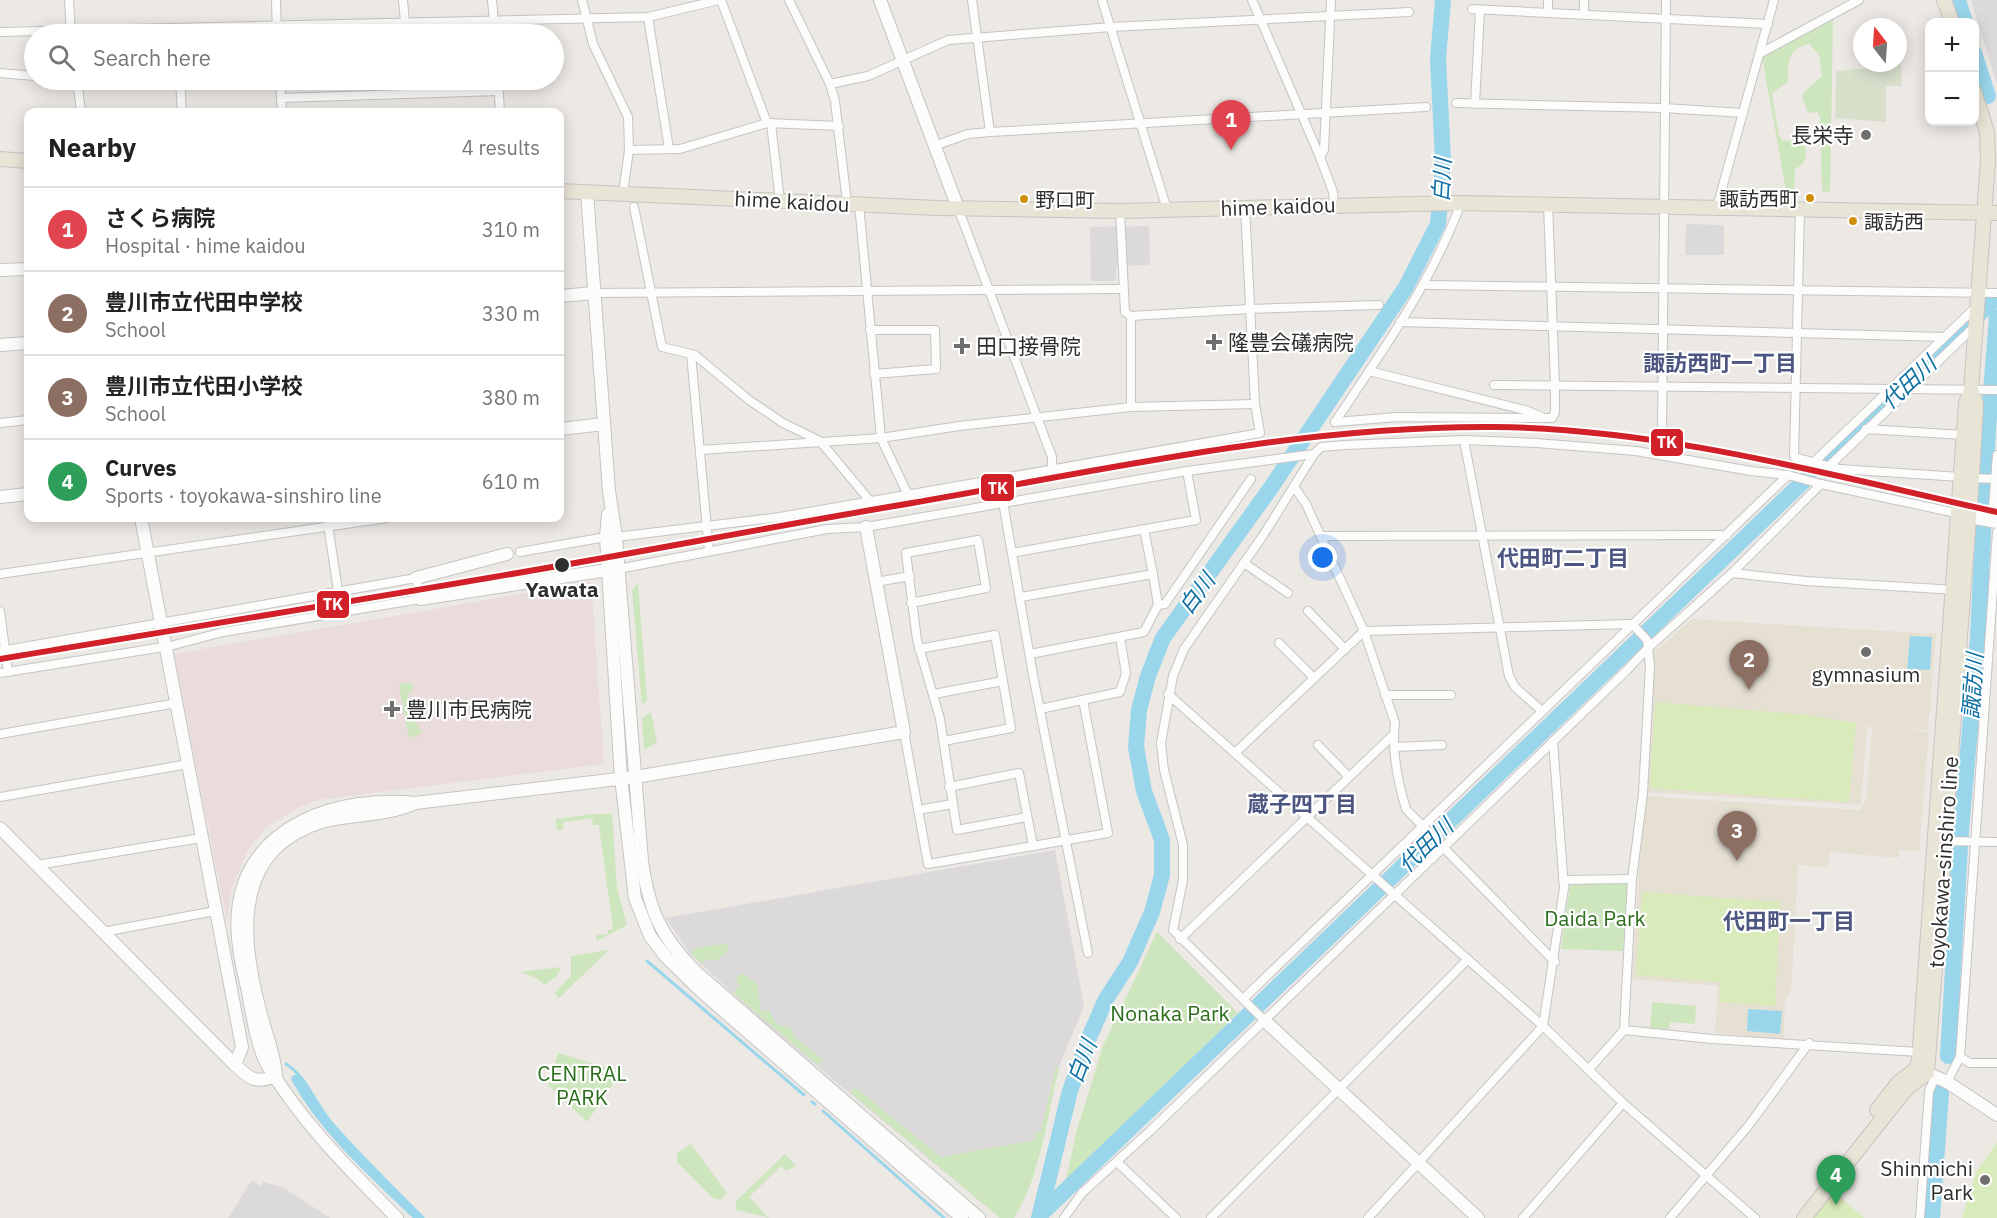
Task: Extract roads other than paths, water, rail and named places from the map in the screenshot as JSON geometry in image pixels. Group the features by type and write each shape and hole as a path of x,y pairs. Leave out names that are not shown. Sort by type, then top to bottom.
{"main road":[{"path":"1944,0 1951,18"},
{"name":"toyokawa-sinshiro line","path":"1931,1076 1957,590 1967,516 1978,390 1976,325 1986,296 1991,213 1987,132 1979,107"},
{"path":"0,159 24,161"},
{"name":"hime kaidou","path":"564,192 958,208 1120,211 1458,203 1991,213"},
{"name":"toyokawa-sinshiro line","path":"1970,478 1963,435 1966,403 1978,390"},
{"name":"toyokawa-sinshiro line","path":"1931,1076 1919,1052 1943,842"},
{"path":"1794,1218 1898,1083 1931,1076"},
{"path":"1804,1218 1906,1089 1931,1076"}],"street":[{"path":"69,0 70,24"},
{"path":"276,0 277,24"},
{"path":"403,0 405,22"},
{"path":"492,0 494,24"},
{"path":"582,0 593,44 628,117 629,150 623,193"},
{"path":"373,24 648,17 720,0 769,123 780,201"},
{"path":"789,0 830,84 853,203 866,290 881,438 908,495"},
{"path":"880,0 1052,457 1052,469"},
{"path":"972,0 990,132"},
{"path":"1101,0 1167,209"},
{"path":"1252,0 1320,158 1333,192 1334,205"},
{"path":"1320,158 1324,150 1331,0"},
{"path":"1548,0 1548,12"},
{"path":"1584,0 1584,14"},
{"path":"1662,435 1665,329 1666,0"},
{"path":"1717,207 1774,0"},
{"path":"1759,54 1859,0"},
{"path":"1475,104 1476,9 1768,24"},
{"path":"830,84 868,76 948,40 1111,27 1409,12"},
{"path":"648,17 669,149"},
{"path":"0,32 24,32"},
{"path":"0,73 24,75"},
{"path":"78,90 80,108"},
{"path":"181,90 182,108"},
{"path":"281,90 282,108"},
{"path":"281,98 498,91 500,108"},
{"path":"1456,103 1664,108 1743,113"},
{"path":"934,146 968,134 990,132 1426,107"},
{"path":"629,150 680,149 769,123 839,126"},
{"path":"587,192 609,491 621,778 632,882 639,912 650,936 666,957 703,993 962,1218"},
{"path":"1458,203 1437,261 1369,372 1335,422 1397,417 1551,418 1554,412 1555,384 1548,205"},
{"path":"634,207 662,347 691,354 749,400 783,423 820,441 870,501"},
{"path":"3,650 416,578 514,553 611,537 706,528 1260,433 1255,404 1245,207"},
{"path":"1800,208 1794,457 1821,464 1996,479"},
{"path":"1120,211 1125,312 1131,316 1378,305"},
{"path":"0,270 24,268"},
{"path":"1428,285 1665,287 1986,296"},
{"path":"564,296 594,293 1123,289"},
{"path":"1821,464 1891,389 1986,296"},
{"path":"1131,316 1131,407"},
{"path":"1400,322 1944,337"},
{"path":"1821,464 1866,429 1976,325"},
{"path":"870,330 935,330 936,369 874,374"},
{"path":"0,345 24,343"},
{"path":"691,354 708,551"},
{"path":"1369,372 1528,411 1544,418"},
{"path":"1494,385 1997,390"},
{"path":"700,450 881,438 1131,407 1255,404"},
{"path":"0,423 24,420"},
{"path":"564,429 604,424"},
{"path":"1866,429 1963,435"},
{"path":"1464,440 1509,675 1515,687 1542,711"},
{"path":"0,611 4,672 165,647 223,632 613,569 827,529 866,527 1187,471 1311,454 1321,447 1499,440 1636,451 1751,471 1788,475 1967,516 1995,525 1971,842 1960,1057"},
{"path":"1311,454 1294,488 1184,649 1168,694 1162,729 1162,760 1184,845 1183,880 1172,926 1180,939 1262,1018 1478,1218"},
{"path":"1993,508 1997,455"},
{"path":"1012,553 1196,520 1187,471"},
{"path":"1246,1001 1542,711 1634,626 1788,475"},
{"path":"1158,605 1165,604 1251,479"},
{"path":"1064,1218 1082,1193 1117,1162 1262,1018 1553,741 1647,644 1732,573 1821,484"},
{"path":"1294,488 1306,504 1364,631 1395,723 1393,735 1398,781 1406,809 1555,962"},
{"path":"0,497 24,494"},
{"path":"1003,502 1064,841 1088,953"},
{"path":"142,522 242,1047 235,1065"},
{"path":"0,574 328,522 338,591"},
{"path":"866,527 928,864 1108,833 1083,700"},
{"path":"1030,654 1144,632 1158,605 1144,529"},
{"path":"1321,536 1727,535"},
{"path":"911,603 986,588 978,540 906,554 911,603 919,649 934,694 944,741 957,830 1027,817"},
{"path":"1244,563 1288,593"},
{"path":"613,569 642,861 649,900 656,919 673,948 696,972 979,1218"},
{"path":"1732,573 1806,581 1957,590"},
{"path":"1021,597 1153,574"},
{"path":"876,582 910,576"},
{"path":"416,578 420,599"},
{"path":"1308,611 1345,649"},
{"path":"1235,753 1364,631 1634,626"},
{"path":"1589,1069 1624,1030 1632,879 1642,793 1650,666 1647,644 1634,626"},
{"path":"919,649 994,635 1011,728 944,741"},
{"path":"1040,709 1120,692 1124,686 1126,672 1120,638"},
{"path":"1280,643 1314,678"},
{"path":"934,694 1003,681"},
{"path":"1168,694 1543,1026 1623,1104 1755,1218"},
{"path":"1385,694 1451,695"},
{"path":"0,734 177,703"},
{"path":"397,1218 304,1121 276,1076 267,1066 256,1030 238,942 238,909 250,870 278,835 305,818 343,808 398,801 415,803 635,777 904,732"},
{"path":"1180,939 1393,735"},
{"path":"1373,1216 1543,1026 1555,962 1563,880 1559,790 1553,741"},
{"path":"1318,744 1349,777"},
{"path":"1395,747 1442,746"},
{"path":"0,797 188,764"},
{"path":"949,787 1019,773 1033,846"},
{"path":"918,810 952,804"},
{"path":"0,828 248,1078 256,1082 276,1076"},
{"path":"37,865 201,838"},
{"path":"1943,842 1997,842"},
{"path":"1563,880 1632,879"},
{"path":"103,932 215,911"},
{"path":"1211,1218 1468,959"},
{"path":"1624,1030 1712,1039 1809,1043 1919,1052"},
{"path":"1670,1218 1781,1083 1809,1043"},
{"path":"1920,1218 1931,1076 1960,1057"},
{"path":"1960,1057 1970,1063 1997,1063"},
{"path":"1931,1076 1997,1115"},
{"path":"1523,1218 1623,1104"},
{"path":"821,1105 872,1148 910,1172"},
{"path":"1117,1162 1176,1218"}],"water":[{"path":"1910,636 1932,637 1930,670 1907,669"},
{"path":"1748,1009 1782,1011 1780,1034 1747,1031"}],"waterway":[{"name":"白川","path":"1039,1218 1070,1091 1088,1040 1106,999 1130,962 1152,912 1162,875 1162,840 1144,791 1136,747 1139,710 1148,676 1163,638 1270,489 1406,287 1438,224 1443,160 1438,59 1443,0"},
{"name":"諏訪川","path":"1958,0 1964,18"},
{"name":"諏訪川","path":"1979,68 1988,96"},
{"name":"代田川","path":"1819,466 1997,297"},
{"name":"諏訪川","path":"1948,1056 1961,830 1978,638 1988,429 1997,317"},
{"name":"代田川","path":"1042,1213 1809,476"},
{"path":"647,961 804,1095"},
{"path":"286,1064 299,1075 341,1134 423,1218"},
{"path":"296,1079 308,1099 336,1135 419,1218"},
{"name":"諏訪川","path":"1932,1218 1941,1093"},
{"path":"823,1111 944,1218"}],"tunnel":[{"path":"990,480 996,504"}],"place":[{"name":"長栄寺","path":"1866,135"},
{"name":"さくら病院","path":"1231,150"},
{"name":"諏訪西町","path":"1810,198"},
{"name":"野口町","path":"1024,199"},
{"name":"諏訪西","path":"1853,221"},
{"name":"隆豊会礒病院","path":"1214,342"},
{"name":"田口接骨院","path":"962,346"},
{"name":"Yawata","path":"562,565"},
{"name":"gymnasium","path":"1866,652"},
{"name":"豊川市立代田中学校","path":"1749,690"},
{"name":"豊川市民病院","path":"392,709"},
{"name":"豊川市立代田小学校","path":"1737,861"},
{"name":"Shinmichi Park","path":"1985,1180"},
{"name":"Curves","path":"1836,1205"}],"district":[{"name":"諏訪西町一丁目","path":"1720,362"},
{"name":"代田町二丁目","path":"1563,557"},
{"name":"蔵子四丁目","path":"1302,803"},
{"name":"代田町一丁目","path":"1789,920"}],"park label":[{"name":"Daida Park","path":"1595,918"},
{"name":"Nonaka Park","path":"1170,1013"},
{"name":"CENTRAL PARK","path":"582,1085"}]}
